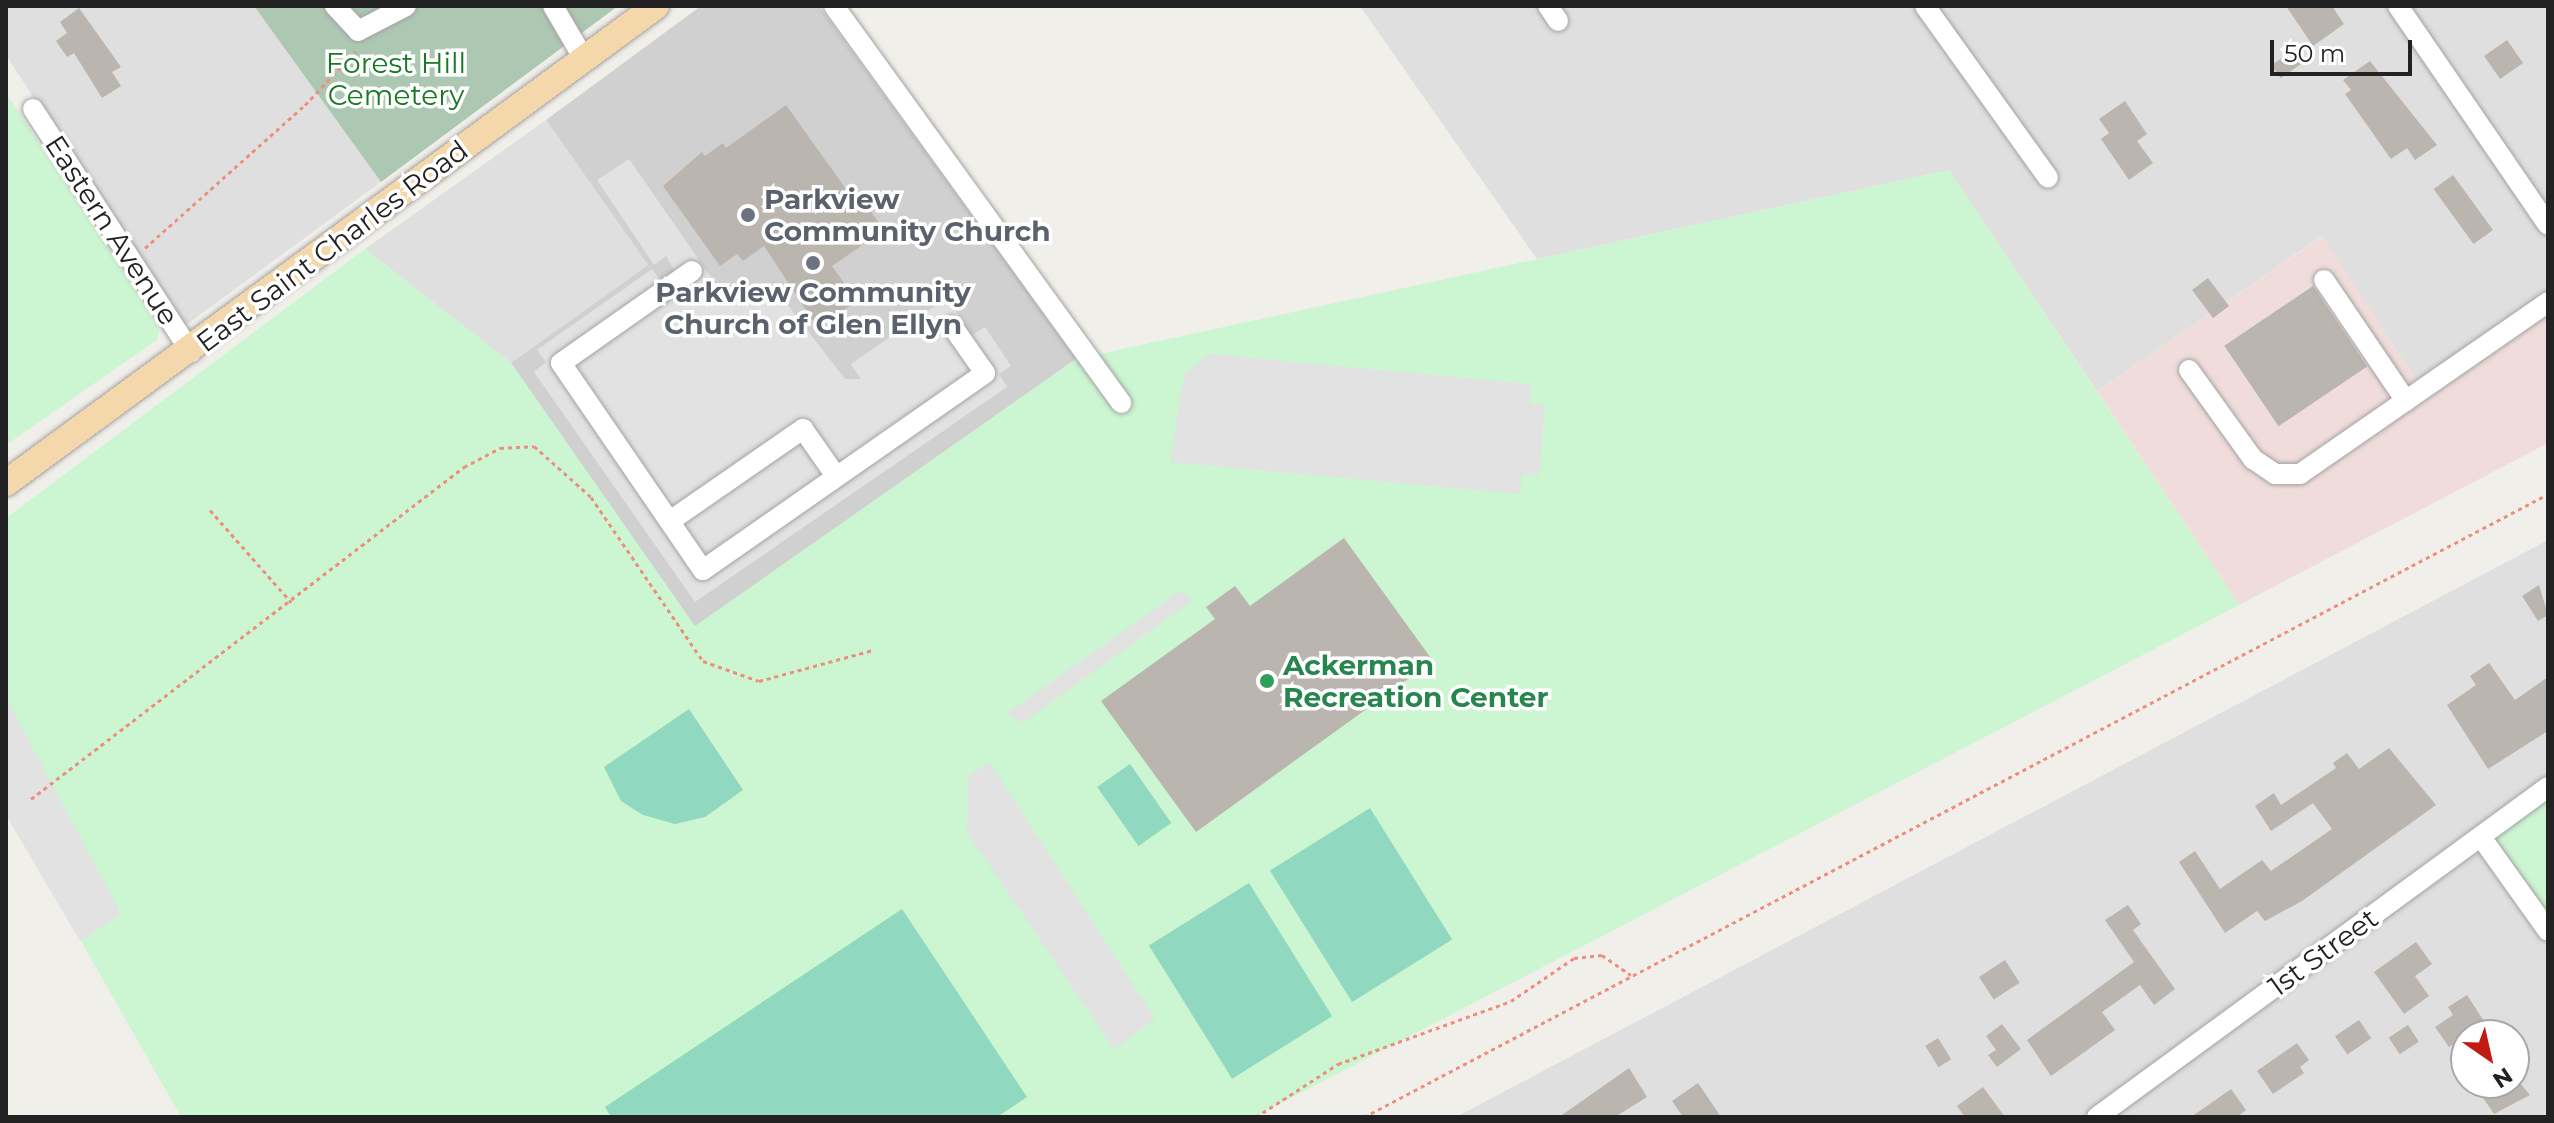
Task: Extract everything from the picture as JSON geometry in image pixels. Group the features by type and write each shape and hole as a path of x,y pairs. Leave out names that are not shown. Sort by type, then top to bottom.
{"main road":[{"name":"East Saint Charles Road","path":"6,483 191,352 656,6"}],"street":[{"path":"335,6 352,29 367,30 406,6"},
{"path":"553,6 584,59"},
{"path":"834,6 1121,403"},
{"path":"1925,6 2048,178"},
{"path":"2398,6 2548,225"},
{"name":"Eastern Avenue","path":"33,109 191,352"},
{"path":"692,271 561,363 703,570 985,373 952,326"},
{"path":"2324,280 2406,401"},
{"path":"2189,370 2253,459 2275,474 2300,474 2548,302"},
{"path":"670,521 803,429 836,476"},
{"name":"1st Street","path":"2097,1117 2548,787"},
{"path":"2481,837 2548,931"}],"path":[{"path":"130,260 305,105 341,69 367,30"},
{"path":"31,799 464,467 500,448 534,446 614,526 703,661 759,681 873,650"},
{"path":"1364,1117 2548,494"},
{"path":"210,510 291,602"},
{"path":"1256,1117 1338,1064 1511,1001 1574,958 1602,955 1631,975"}],"shaded area":[{"path":"6,6 254,6 381,182 182,328 6,55"},
{"path":"701,6 819,6 1076,359 695,627 511,363 648,265 546,120"},
{"path":"1360,6 2548,6 2548,293 2418,383 2322,236 2097,391 1949,170 1537,259"},
{"path":"546,120 648,265 511,363 365,249"},
{"path":"629,159 724,296 783,299 845,379 861,379 851,364 947,298 972,335 985,327 1011,366 999,374 1007,387 695,602 534,372 546,362 537,350 652,269 661,281 674,270 666,256 654,265 597,180"},
{"path":"2323,236 2418,383 2548,293 2548,443 2239,605 2097,391"},
{"path":"1209,354 1531,384 1530,404 1545,404 1539,475 1522,474 1520,494 1170,462 1184,375"},
{"path":"2548,540 2548,779 2087,1117 1456,1117"},
{"path":"1180,591 1193,600 1023,723 1006,714"},
{"path":"6,698 121,914 80,941 6,815"},
{"path":"990,763 1155,1019 1114,1049 967,832 968,776"},
{"path":"2480,846 2548,943 2548,1117 2114,1117"}],"green space":[{"name":"Forest Hill Cemetery","path":"254,6 618,6 381,182"},
{"path":"6,93 159,326 158,339 6,445"},
{"path":"1949,170 2239,605 1254,1117 181,1117 6,809 6,518 365,249 511,363 695,626 1076,359"},
{"path":"689,709 743,790 705,817 675,824 643,815 621,801 604,767"},
{"path":"1130,764 1171,823 1139,846 1097,787"},
{"path":"2548,795 2548,918 2492,837"},
{"path":"1370,808 1452,939 1352,1002 1270,871"},
{"path":"1249,883 1332,1016 1232,1079 1149,946"},
{"path":"902,909 1027,1097 997,1117 611,1117 605,1107"}],"building":[{"path":"2286,6 2332,6 2344,24 2313,46"},
{"path":"79,8 121,67 112,72 121,86 102,98 74,53 67,57 56,41 67,33 60,22"},
{"path":"2507,40 2523,63 2500,79 2484,56"},
{"path":"2296,48 2305,61 2281,78 2271,65"},
{"path":"2370,61 2437,145 2415,160 2407,148 2391,159 2345,94 2351,90 2343,80"},
{"path":"2125,101 2147,134 2137,141 2153,163 2129,180 2101,139 2109,133 2099,119"},
{"name":"Parkview Community Church","path":"786,105 856,203 862,199 884,230 832,266 857,301 818,328 764,246 743,261 737,254 720,266 663,186 702,152 705,156 723,143 726,148"},
{"path":"2453,175 2493,230 2474,244 2434,189"},
{"path":"2208,278 2229,306 2213,318 2192,290"},
{"path":"2313,286 2367,366 2279,426 2224,346"},
{"name":"Ackerman Recreation Center","path":"1344,538 1433,661 1196,832 1101,701 1215,619 1206,607 1235,586 1250,606"},
{"path":"2539,585 2548,615 2538,621 2522,596"},
{"path":"2489,663 2515,700 2548,677 2548,731 2488,769 2447,705 2476,685 2470,676"},
{"path":"2389,748 2436,805 2302,901 2265,921 2257,911 2225,933 2179,862 2195,851 2220,889 2262,860 2271,871 2332,829 2313,803 2271,831 2255,806 2274,793 2281,805 2336,768 2333,763 2347,753 2359,769"},
{"path":"2128,905 2141,924 2133,930 2175,989 2154,1005 2140,985 2102,1012 2115,1030 2051,1076 2027,1040 2134,962 2105,920"},
{"path":"2416,942 2432,964 2415,976 2429,996 2404,1014 2374,972"},
{"path":"2005,960 2020,983 1994,1000 1979,977"},
{"path":"2467,995 2483,1019 2450,1019 2449,1047 2435,1027 2453,1015 2448,1007"},
{"path":"2359,1020 2371,1038 2347,1054 2335,1036"},
{"path":"2002,1024 2021,1049 1997,1067 1988,1055 1996,1050 1986,1036"},
{"path":"2408,1025 2419,1042 2400,1054 2389,1038"},
{"path":"1938,1038 1951,1059 1939,1067 1925,1046"},
{"path":"2297,1043 2309,1060 2300,1067 2304,1073 2273,1094 2257,1071"},
{"path":"1629,1068 1647,1097 1615,1117 1559,1117"},
{"path":"1698,1083 1721,1117 1683,1117 1672,1101"},
{"path":"1983,1087 2005,1117 1965,1117 1957,1106"},
{"path":"2231,1089 2246,1110 2237,1117 2191,1117"},
{"path":"2484,1099 2522,1099 2494,1114"}],"place":[{"name":"Parkview Community Church","path":"748,215"},
{"name":"Parkview Community Church of Glen Ellyn","path":"813,263"},
{"name":"Ackerman Recreation Center","path":"1267,681"}]}
